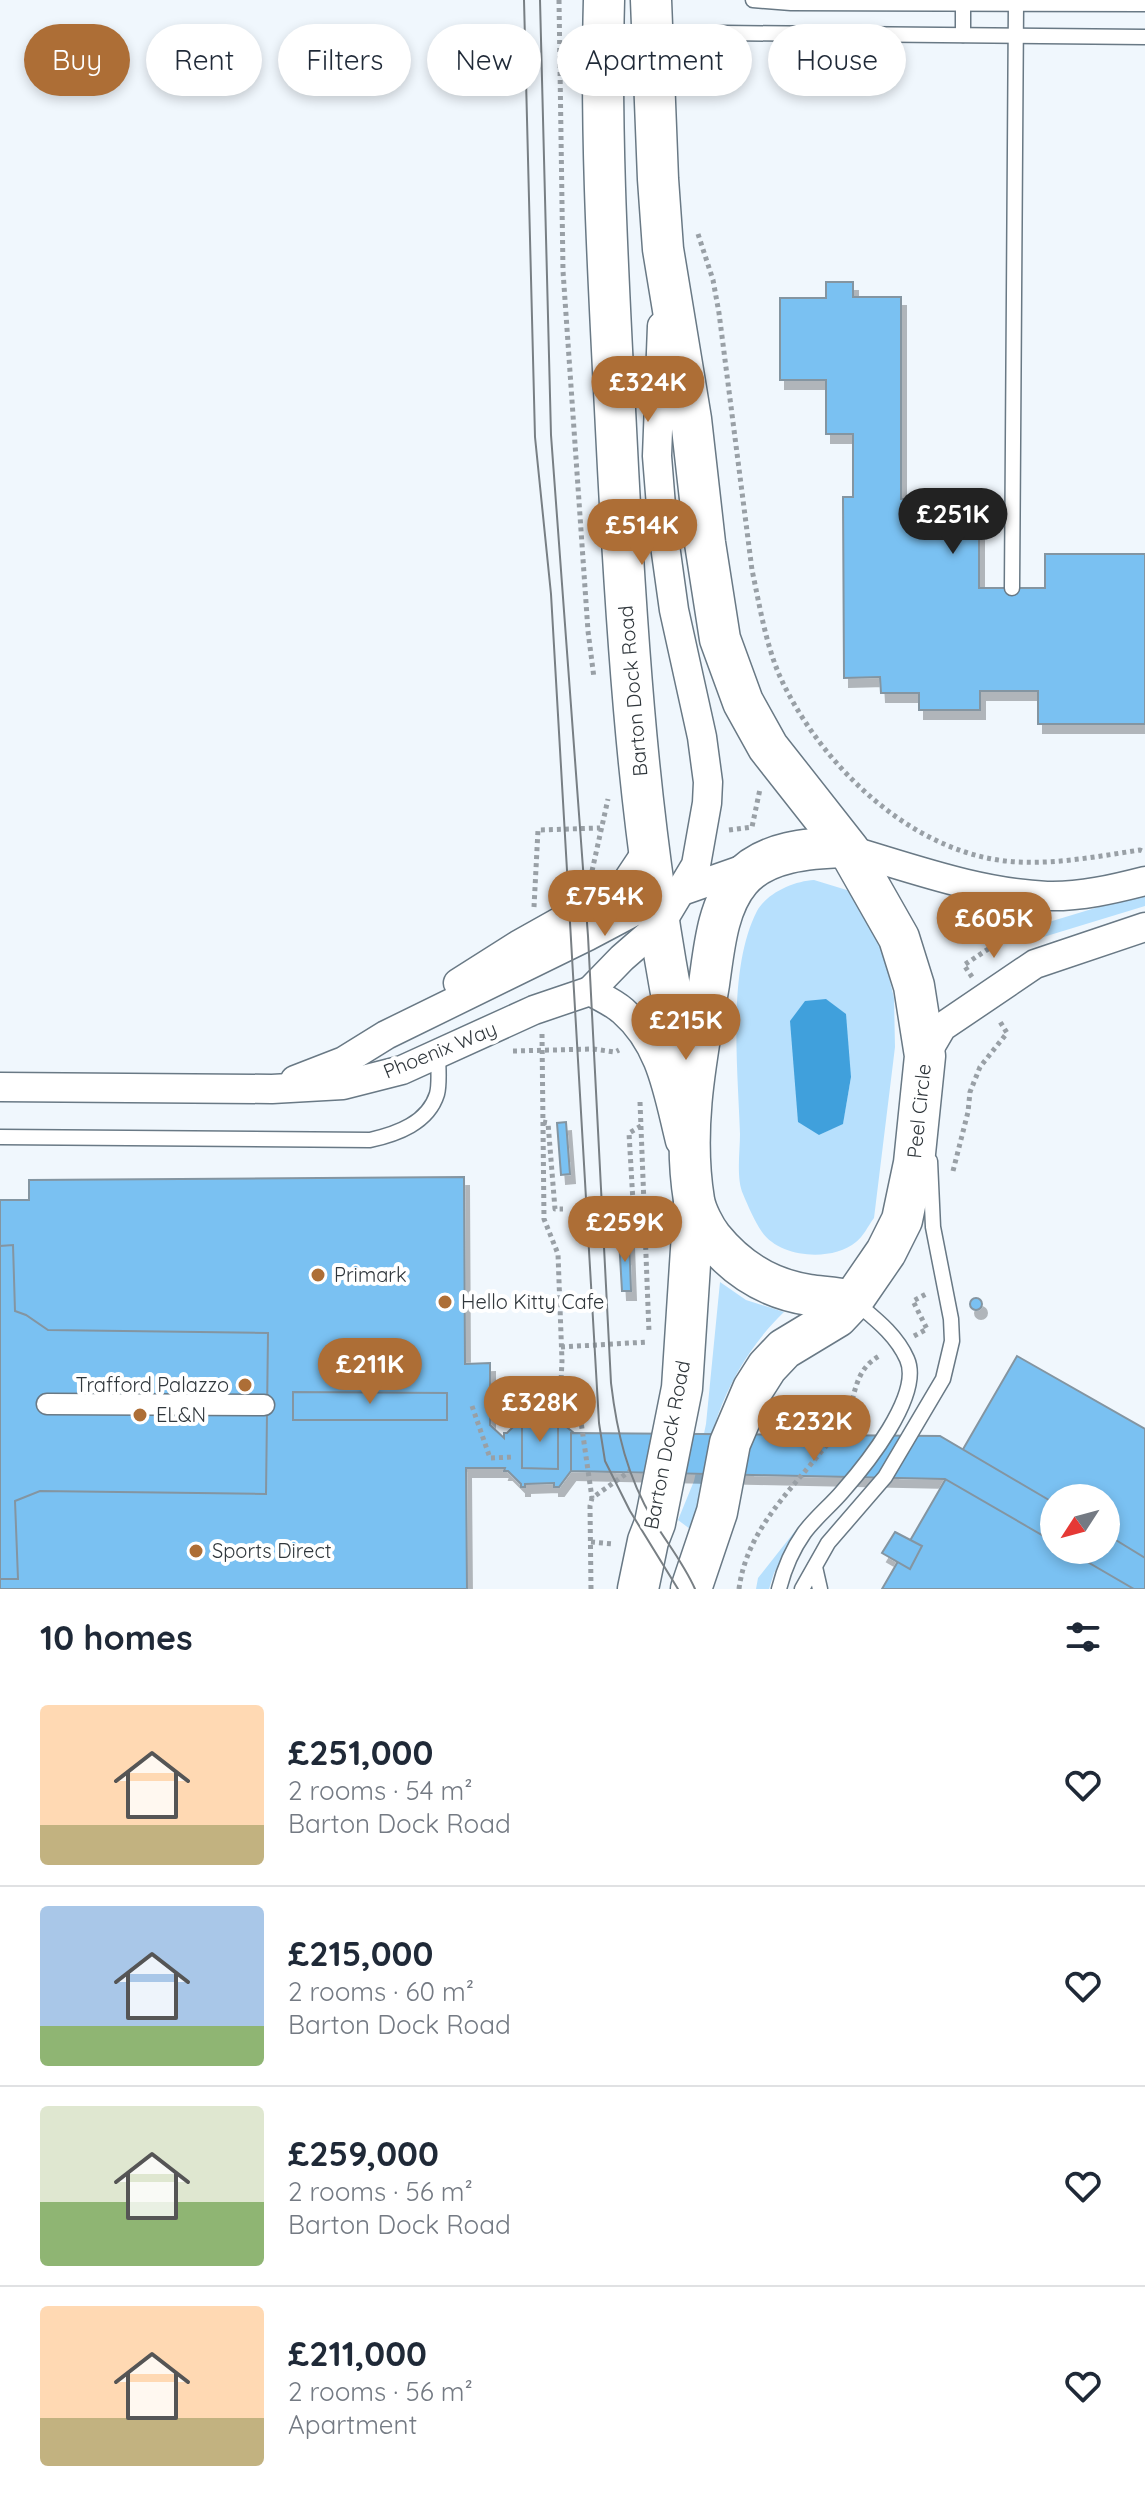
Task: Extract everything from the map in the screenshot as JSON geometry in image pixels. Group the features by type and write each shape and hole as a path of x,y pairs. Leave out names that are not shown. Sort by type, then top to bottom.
{"main road":[{"path":"651,0 652,24"},
{"name":"Barton Dock Road","path":"605,6 607,267 624,586 647,851 666,905 675,1018 691,1090"},
{"path":"654,96 663,249 691,419 720,639 743,702 768,747 848,848"},
{"path":"848,848 818,848 754,866 730,894 713,951 691,1090 694,1198 710,1236 736,1263 782,1289 852,1301"},
{"name":"Peel Circle","path":"848,848 899,938 914,986 924,1072 914,1163 902,1220 886,1252 852,1301"},
{"name":"Barton Dock Road","path":"638,1589 655,1523 682,1388 694,1198"},
{"path":"691,1589 717,1512 730,1443 753,1389 767,1367 784,1349 837,1317 852,1301"}],"street":[{"path":"663,249 657,456 674,610 702,737 708,782 707,803 696,865 622,958 590,991 622,1010 651,1042 662,1070 694,1198"},
{"path":"848,848 954,881 1048,896 1113,890 1145,881"},
{"path":"272,1089 344,1061 518,945 609,894 627,881 647,851"},
{"path":"386,1035 588,936 754,866"},
{"path":"924,1072 942,1027 1035,964 1145,927"},
{"name":"Phoenix Way","path":"0,1087 272,1089 343,1085 402,1070 534,1010 590,991"},
{"path":"47,1404 264,1405"}],"lane":[{"path":"753,0 791,3 963,1 1145,4"},
{"path":"963,1 963,35"},
{"path":"1012,588 1016,3"},
{"path":"752,33 1145,37"},
{"path":"0,1137 370,1140 398,1134 424,1115 437,1093 438,1054"},
{"path":"802,1589 828,1543 885,1477 943,1379 947,1366 952,1341 951,1319 933,1227 924,1072"},
{"path":"779,1589 790,1558 807,1529 856,1476 905,1401 911,1379 909,1361 889,1330 852,1301"},
{"path":"815,1567 820,1589"}],"path":[{"path":"559,0 563,271 588,631 595,681"},
{"path":"694,223 713,280 719,313 752,570 769,646 782,681 806,724 836,762 898,818 931,838 968,852 1018,862 1145,852"},
{"path":"596,861 608,796"},
{"path":"534,910 538,830 600,828"},
{"path":"1007,1033 964,965 1011,934 1018,862"},
{"path":"476,1037 513,1051 619,1050"},
{"path":"544,1051 544,1219 558,1254 560,1402"},
{"path":"561,1347 648,1342 648,1268 640,1098"},
{"path":"543,1122 548,1123 555,1209 563,1209"},
{"path":"624,1202 633,1202 629,1133 641,1126"},
{"path":"739,1589 741,1569 750,1546 776,1506 843,1425 858,1376 872,1360 899,1345"},
{"path":"490,1406 578,1401 592,1498 591,1589"},
{"path":"472,1406 490,1458 514,1457"},
{"path":"592,1498 630,1472 633,1465"}],"shaded area":[{"path":"814,880 850,891 881,943 894,998 895,1047 874,1218 856,1242 834,1253 820,1254 793,1252 770,1241 749,1209 739,1173 736,1020 741,961 757,911 767,899 782,889","holes":["851,1077 843,1123 819,1135"]},
{"path":"1145,893 1145,906 1027,942 1019,931"},
{"path":"720,1282 746,1300 784,1312 754,1347 724,1401 713,1433 703,1493 690,1529 678,1520 694,1481 706,1424"},
{"path":"803,1521 774,1573 769,1589 756,1589 758,1578"}],"water":[{"path":"826,999 846,1014 851,1077 843,1124 819,1135 798,1122 790,1021 805,1001"}],"building":[{"path":"826,282 853,282 853,297 901,297 901,499 979,499 979,588 1045,588 1045,554 1145,554 1145,724 1038,724 1038,691 980,691 980,710 919,710 919,693 881,693 880,677 844,678 843,497 853,497 853,434 826,434 826,380 780,380 780,298 826,298"},
{"path":"566,1122 570,1174 561,1175 557,1123"},
{"name":"Trafford Palazzo","path":"464,1177 465,1364 490,1363 490,1425 504,1438 504,1433 520,1417 525,1417 525,1420 553,1420 553,1417 558,1417 574,1433 572,1466 575,1466 575,1471 571,1471 559,1487 554,1487 554,1483 525,1484 521,1487 508,1471 504,1471 505,1468 466,1468 467,1589 0,1589 0,1200 29,1200 29,1180"},
{"path":"629,1238 631,1291 622,1291 619,1239"},
{"path":"13,1245 15,1311 48,1330 268,1333 266,1494 40,1491 15,1501 18,1579 0,1579 0,1246"},
{"path":"971,1299 981,1299 981,1309 971,1309"},
{"path":"1017,1356 1145,1429 1145,1589 882,1589"},
{"path":"293,1392 447,1393 447,1420 293,1420"},
{"path":"558,1420 558,1469 522,1468 522,1421"},
{"path":"571,1433 940,1436 1040,1495 1040,1534 945,1479 571,1471"},
{"path":"895,1532 922,1546 910,1569 882,1553"},
{"path":"1120,1543 1145,1558 1145,1589 1134,1589 1091,1564 1120,1564"}],"tram line":[{"path":"524,0 535,437 551,594 599,1423 605,1461 630,1511 678,1589"},
{"path":"540,0 551,435 588,936 611,1383 620,1437 636,1487 695,1589"}],"place":[{"name":"Primark","path":"318,1275"},
{"name":"Hello Kitty Cafe","path":"445,1302"},
{"name":"Trafford Palazzo","path":"245,1385"},
{"name":"EL&N","path":"140,1415"},
{"name":"Sports Direct","path":"196,1551"}]}
